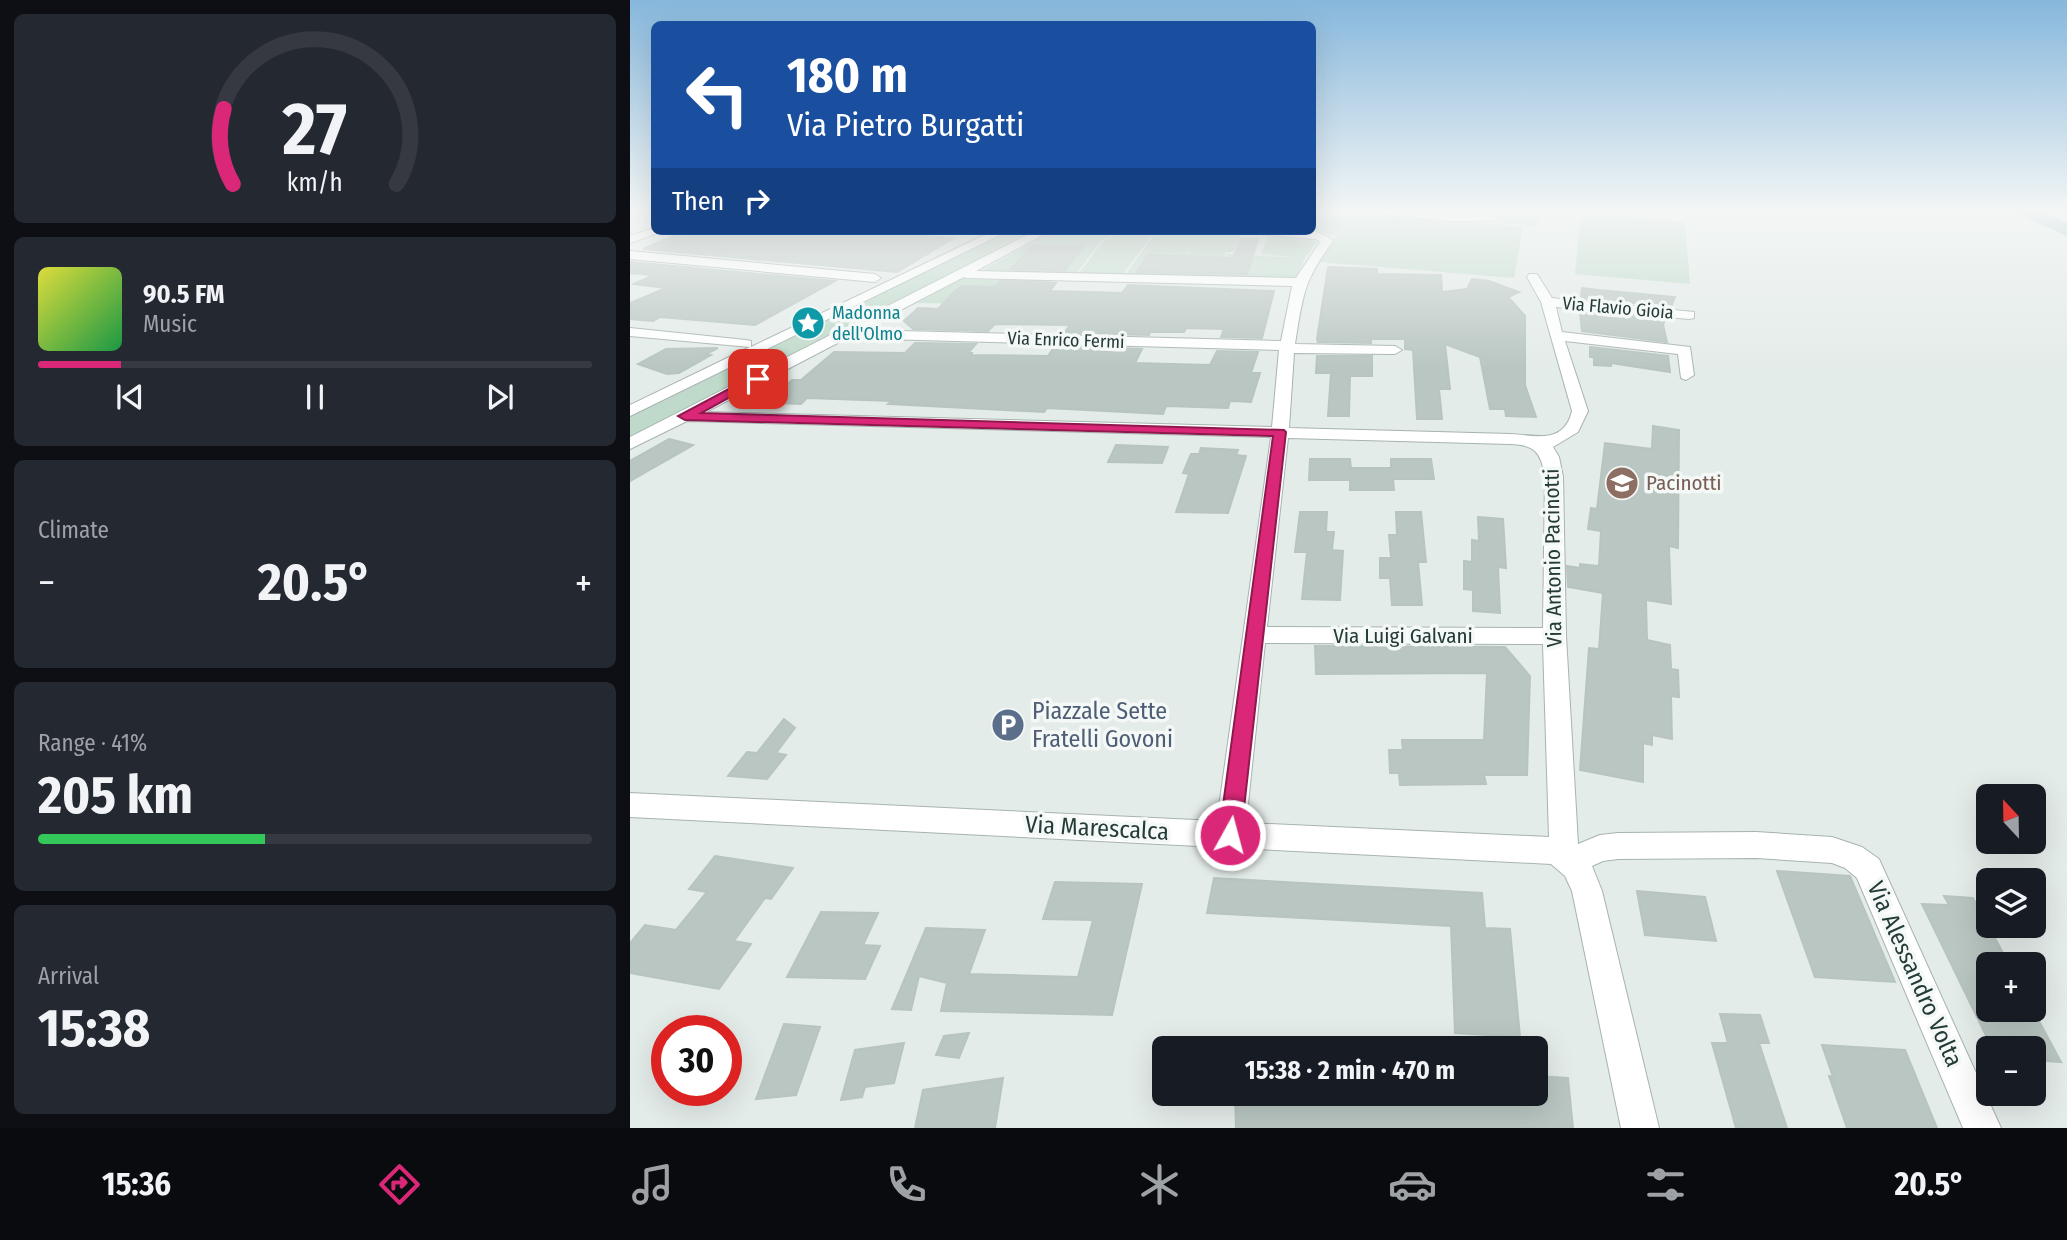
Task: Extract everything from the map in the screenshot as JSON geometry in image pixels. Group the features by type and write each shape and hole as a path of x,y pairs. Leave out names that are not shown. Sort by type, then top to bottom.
{"street":[{"path":"711,263 875,278"},
{"path":"630,411 936,263"},
{"path":"630,444 984,263"},
{"path":"1230,835 1280,432 1287,347 1300,282 1313,263"},
{"path":"962,274 1300,282"},
{"path":"1533,276 1548,302 1580,416 1569,431 1544,445"},
{"name":"Via Flavio Gioia","path":"1548,302 1689,315"},
{"path":"630,332 746,344"},
{"name":"Via Enrico Fermi","path":"844,334 1287,347"},
{"path":"1556,336 1685,350 1686,375"},
{"path":"1287,347 1395,350"},
{"name":"Via Antonio Pacinotti","path":"685,416 1524,440 1544,445 1550,453 1554,477 1554,636 1568,858"},
{"name":"Via Luigi Galvani","path":"1253,635 1554,636"},
{"name":"Via Marescalca","path":"630,805 1539,848 1568,858"},
{"name":"Via Alessandro Volta","path":"1568,858 1600,848 1715,844 1832,850 1848,853 1860,860 1868,869 1982,1128"},
{"path":"1568,858 1580,869 1587,891 1640,1128"}],"green space":[{"path":"924,263 971,263 630,437 630,407"},
{"path":"996,263 1085,263 1077,273 981,271"},
{"path":"1087,263 1131,263 1123,274 1079,273"},
{"path":"1134,263 1182,263 1176,275 1126,274"},
{"path":"1183,263 1222,263 1218,276 1178,275"},
{"path":"1224,263 1303,263 1297,278 1219,277"},
{"path":"1327,263 1517,263 1514,278"},
{"path":"1576,263 1688,263 1690,284 1575,274"},
{"path":"962,279 1051,280 1035,301 984,304 917,303"}],"building":[{"path":"630,263 637,263 835,281 755,325 660,317 653,321 630,319 630,303 666,288 634,284 654,275 630,273"},
{"path":"794,263 913,263 897,272"},
{"path":"1017,263 1071,263 1065,270 1011,269"},
{"path":"1143,263 1251,263 1247,274 1137,272"},
{"path":"1328,267 1377,269 1377,274 1441,275 1442,292 1467,289 1472,279 1489,281 1519,292 1508,297 1525,316 1525,385 1536,417 1506,416 1505,409 1490,409 1480,357 1445,344 1450,389 1439,389 1442,419 1417,419 1413,350 1405,349 1405,339 1371,339 1371,343 1318,342"},
{"path":"1000,281 1056,283 1050,291 1122,293 1128,285 1274,291 1262,338 1221,337 1224,329 1186,328 1184,332 1150,332 1149,335 1064,333 1070,325 995,324 988,331 913,329 904,321 918,308 938,309 963,286 995,287"},
{"path":"1582,288 1675,297 1671,307 1581,298"},
{"path":"1580,312 1665,319 1663,325 1667,342 1582,331"},
{"path":"915,343 976,344 968,353 972,353 971,355 1048,356 1055,346 1142,349 1135,363 1210,365 1217,351 1258,352 1251,373 1260,373 1251,402 1230,401 1228,408 1166,406 1163,414 1047,408 1044,412 807,398 801,404 778,403 782,399 770,399 792,380 801,380 834,352 905,353"},
{"path":"1590,347 1668,356 1670,372 1611,363 1611,366 1594,365 1594,357 1590,357"},
{"path":"718,348 706,354 711,355 679,373 667,374 638,364 666,349"},
{"path":"1317,356 1372,356 1372,376 1350,376 1349,416 1328,416 1331,373 1316,373"},
{"path":"1653,426 1679,430 1678,548 1669,546 1671,604 1646,600 1647,640 1670,645 1671,669 1678,670 1679,697 1671,696 1672,739 1652,735 1652,745 1643,743 1643,782 1580,770 1589,648 1599,649 1603,593 1568,587 1567,566 1599,566 1601,531 1588,529 1591,508 1597,509 1605,443 1652,449"},
{"path":"669,439 693,445 630,481 630,461"},
{"path":"1116,445 1168,447 1162,463 1108,462"},
{"path":"1201,448 1238,450 1236,455 1246,456 1228,513 1176,512 1189,474 1183,473 1191,454 1199,454"},
{"path":"1310,459 1350,459 1351,468 1391,468 1391,459 1431,459 1434,479 1393,479 1394,490 1350,490 1350,480 1309,480"},
{"path":"1300,512 1327,512 1326,532 1334,532 1332,550 1343,551 1340,600 1302,599 1307,552 1295,552"},
{"path":"1396,512 1421,512 1426,562 1418,562 1422,605 1392,605 1390,578 1380,578 1380,558 1391,558 1389,535 1397,535"},
{"path":"1478,517 1503,519 1506,568 1498,567 1500,613 1473,611 1473,590 1464,589 1464,561 1472,562 1472,540 1479,541"},
{"path":"1315,646 1505,647 1530,676 1527,775 1484,775 1486,784 1400,785 1399,773 1390,773 1389,750 1403,750 1402,740 1484,740 1487,673 1316,674"},
{"path":"784,719 795,728 776,753 786,755 767,779 728,776 747,752 757,753"},
{"path":"715,856 793,868 771,899 765,898 734,941 751,944 719,989 630,973 630,943 645,925 676,930 707,892 689,889"},
{"path":"1777,871 1850,876 1895,982 1815,977"},
{"path":"1214,878 1482,893 1485,928 1510,929 1520,1036 1455,1033 1451,926 1207,913"},
{"path":"1055,882 1142,884 1112,1015 941,1011 947,983 919,976 911,1010 892,1009 926,928 985,930 969,974 1078,977 1093,920 1043,919"},
{"path":"1637,891 1705,897 1716,941 1645,935"},
{"path":"1944,896 1973,898 1976,904 1976,938 1995,938 2002,952 1976,952 1976,1015 1922,904 1949,905"},
{"path":"821,912 878,913 863,945 880,946 865,979 787,977"},
{"path":"1720,1014 1760,1015 1769,1043 1759,1043 1787,1128 1736,1128 1712,1043 1728,1043"},
{"path":"1979,1022 2039,1022 2061,1062 2046,1061 2046,1036 1986,1036"},
{"path":"784,1024 820,1027 796,1095 756,1099"},
{"path":"969,1033 959,1058 936,1055 944,1036"},
{"path":"904,1043 894,1083 865,1087 862,1097 841,1100 855,1050"},
{"path":"1822,1045 1905,1050 1937,1128 1847,1128 1829,1076 1833,1077"},
{"path":"1548,1077 1568,1078 1573,1128 1236,1128 1235,1106 1548,1106"},
{"path":"1003,1078 995,1128 915,1128 923,1090"}],"place":[{"name":"Madonna dell'Olmo","path":"808,323"},
{"name":"Pacinotti","path":"1622,483"},
{"name":"Piazzale Sette Fratelli Govoni","path":"1008,725"}],"route":[{"path":"758,379 685,416 1280,432 1249,662 1230,835"}]}
